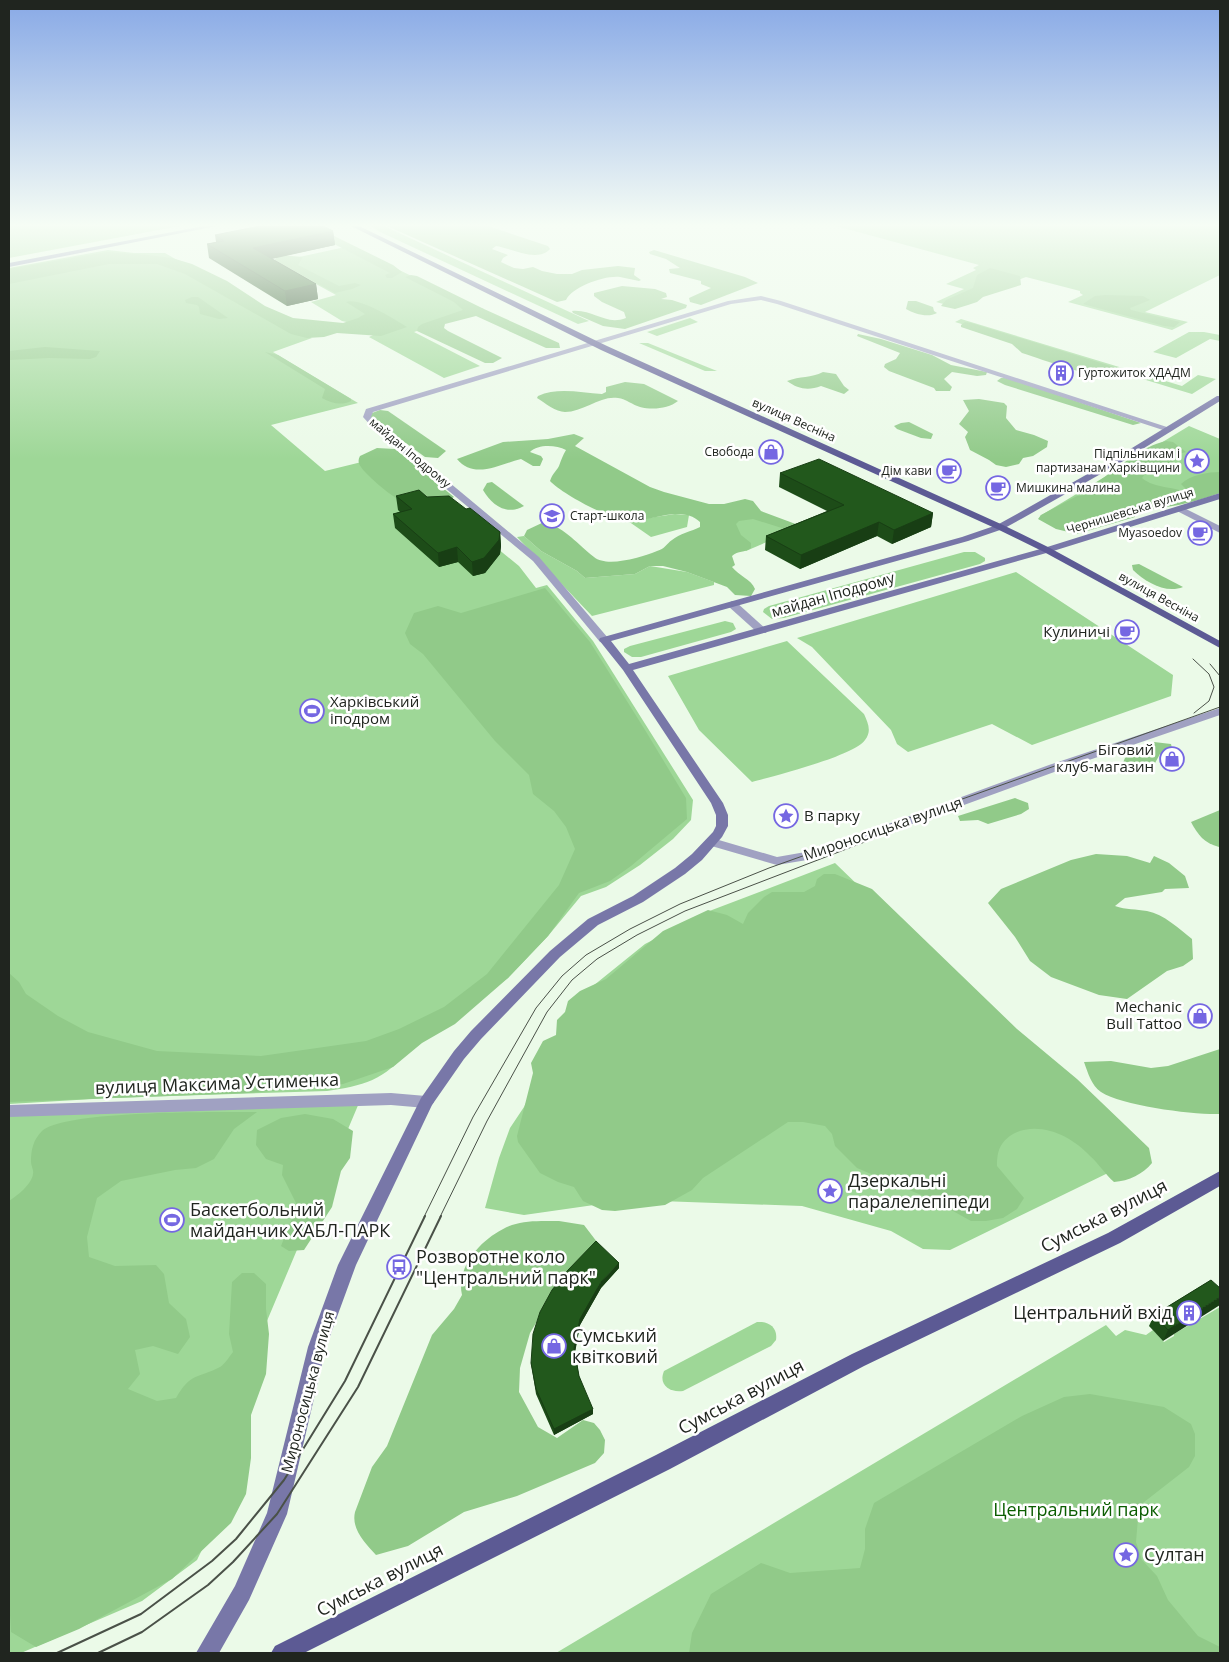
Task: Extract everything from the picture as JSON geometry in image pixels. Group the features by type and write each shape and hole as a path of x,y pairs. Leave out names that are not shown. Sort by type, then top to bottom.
{"main road":[{"name":"вулиця Весніна","path":"514,304 597,344 1000,527 1047,550 1220,644"},
{"name":"Сумська вулиця","path":"282,1653 663,1462 858,1360 1114,1238 1220,1178"}],"street":[{"path":"597,344 725,304"},
{"path":"784,304 1169,429"},
{"name":"майдан Іподрому","path":"597,344 378,407 369,412 367,417 536,559 627,668 717,803 722,815 722,826 712,842"},
{"name":"майдан Іподрому","path":"604,640 965,539 1000,527 1117,461 1220,398"},
{"name":"Чернишевська вулиця","path":"1047,550 1220,496"},
{"path":"1180,508 1220,530"},
{"name":"майдан Іподрому","path":"627,668 1047,550"},
{"path":"732,604 762,630"},
{"name":"Мироносицька вулиця","path":"207,1653 242,1593 277,1514 318,1347 329,1311 347,1265 426,1102 458,1055 555,954 593,922 638,899 680,871 712,842 777,861 819,854 1053,768 1220,711"},
{"name":"вулиця Максима Устименка","path":"9,1111 392,1099 426,1102"}],"green space":[{"name":"Харківський іподром","path":"9,304 252,304 312,338 273,352 358,403 271,425 325,471 382,457 436,498 519,566 536,588 547,585 593,641 693,800 691,820 673,839 640,865 606,887 581,896 548,936 508,978 408,1050 391,1068 372,1080 351,1087 327,1091 110,1098 9,1104"},
{"path":"189,304 207,304 228,318 219,319 200,314 197,305"},
{"path":"237,304 261,304 293,318 343,323 365,314 348,304 361,304 407,327 381,336 337,333 324,337 307,338 291,334"},
{"path":"314,304 468,304 484,309 414,332 480,366 444,378 369,337 383,330 342,321"},
{"path":"456,304 473,304 559,343 560,348 546,348 476,316 445,324 444,328 448,331 502,358 493,363 485,363 417,331 418,327 422,324 463,310"},
{"path":"534,304 551,304 589,321 578,324"},
{"path":"605,304 687,305 686,308 625,329 603,326 572,311 587,312 612,320 626,318 624,312"},
{"path":"907,304 923,304 933,307 937,313 921,315 906,309"},
{"path":"942,304 957,304 951,306"},
{"path":"943,304 972,304 955,309 941,306"},
{"path":"1074,304 1162,304 1145,312 1188,322 1172,330"},
{"path":"1083,304 1141,304 1130,308 1131,310 1180,322 1174,327 1164,326"},
{"path":"690,318 698,322 657,336 647,332"},
{"path":"961,319 1182,386 1198,375 1216,379 1192,394 955,322"},
{"path":"965,322 1127,371 1125,375 1100,375 1059,365 1022,353 1012,344 961,327"},
{"path":"1189,332 1220,335 1220,341 1210,339 1176,358 1153,352"},
{"path":"858,334 932,355 951,365 987,372 986,375 977,376 952,372 944,379 952,387 950,391 936,391 934,388 889,371 884,367 885,364 896,359 900,353 857,336"},
{"path":"639,343 648,343 717,371 705,371"},
{"path":"45,347 100,351 96,357 90,359 49,358 9,360 9,351"},
{"path":"265,352 278,355 351,399 351,401 336,403 322,398 325,389"},
{"path":"823,372 836,374 849,390 844,394 821,386 803,388 787,381 814,375"},
{"path":"1001,378 1008,378 1141,423 1133,425 1005,385 997,381"},
{"path":"625,382 644,384 678,401 665,407 650,408 640,407 621,399 612,398 572,411 562,412 537,398 546,393 562,391 602,394 606,392 606,387"},
{"path":"979,399 1004,403 1007,406 1006,418 1016,430 1048,441 1047,447 1033,456 1023,458 1019,464 1006,467 996,465 970,450 965,437 968,432 959,424 969,411 963,400"},
{"path":"380,410 388,411 446,451 438,458 425,457 370,417 372,413"},
{"path":"909,422 933,434 931,439 921,438 897,429 894,426"},
{"path":"1189,426 1220,439 1220,489 1075,533 1040,516"},
{"path":"574,434 584,438 575,446 650,487 709,504 724,504 745,499 753,501 761,511 801,526 788,530 753,519 739,521 736,524 741,535 751,543 751,548 732,556 735,565 732,567 748,580 755,589 751,596 735,595 727,587 687,572 663,566 650,566 635,574 585,578 577,571 541,551 524,536 527,530 544,522 565,533 594,557 607,562 616,562 660,550 675,538 700,527 700,522 684,514 666,515 638,521 621,520 587,506 565,493 550,481 566,450 557,447 547,446 533,449 530,452 541,456 543,459 540,466 533,466 521,459 479,470 471,469 457,459 503,442 548,439"},
{"path":"1166,441 1173,442 1186,452 1170,456 1173,462 1165,470 1148,470 1142,478 1159,486 1191,494 1181,484 1189,478 1220,472 1220,493 1179,505 1135,510 1135,517 1077,534 1056,529 1038,519 1041,515 1077,496 1101,491 1097,482 1139,453"},
{"path":"377,448 395,449 454,497 444,502 416,504 404,502 394,497 374,481 359,464 360,456"},
{"path":"492,482 524,506 511,510 495,504 483,490 487,483"},
{"path":"749,512 792,531 746,551 717,527"},
{"path":"675,514 689,515 687,527 651,537 628,521"},
{"path":"524,536 541,551 577,571 585,578 635,574 650,566 687,572 714,582 714,585 592,616 517,537"},
{"path":"964,552 975,552 985,558 985,561 980,564 784,618 772,619 763,612 769,606"},
{"path":"1139,564 1183,587 1170,589 1156,586 1143,579 1133,570 1132,565"},
{"path":"1016,572 1173,675 1171,696 1032,745 992,724 908,752 897,744 891,730 812,647 797,638"},
{"path":"545,588 590,642 645,730 686,798 687,819 610,881 579,893 548,936 508,978 455,1024 422,1043 393,1067 343,1084 248,1093 9,1102 9,973 19,982 26,994 58,1016 88,1032 157,1051 261,1056 366,1041 399,1029 444,1007 487,974 559,885 575,849 566,827 554,811 533,794 529,775 495,741 423,654 410,644 405,633 414,613 438,606 461,613"},
{"path":"725,621 733,623 736,629 641,657 632,657 624,652 624,649 630,646"},
{"path":"787,641 864,714 869,730 865,740 846,752 813,765 752,782 699,730 668,676"},
{"path":"1154,742 1171,744 1172,748 1169,753 1160,754 1155,763 1126,769 1122,765 1125,758"},
{"path":"1015,798 1028,803 1029,809 1021,814 988,824 978,820 960,821 958,816"},
{"path":"1220,810 1219,847 1202,838 1191,822"},
{"path":"1096,854 1127,856 1150,863 1154,856 1169,863 1185,876 1189,888 1165,889 1162,892 1125,898 1115,906 1147,911 1159,915 1192,939 1193,959 1183,966 1167,971 1127,999 1099,995 1051,977 1030,961 1015,937 988,903 1001,889 1071,860"},
{"path":"835,863 1006,1028 1145,1155 950,1250 923,1249 891,1231 802,1206 660,1201 601,1204 524,1215 485,1208 499,1158 510,1128 524,1107 561,1032 588,990 645,944 712,910"},
{"path":"824,874 835,874 872,889 1017,1029 1077,1079 1149,1148 1152,1163 1135,1176 1114,1182 1074,1142 1054,1132 1033,1129 1023,1130 1013,1134 1002,1144 997,1166 1024,1198 1017,1209 1003,1218 986,1221 971,1221 933,1200 857,1168 835,1146 832,1134 825,1126 803,1122 788,1122 703,1178 692,1190 665,1205 615,1211 602,1210 583,1201 574,1187 540,1173 518,1142 517,1136 533,1073 531,1063 543,1041 556,1035 557,1020 565,1012 568,1001 580,991 606,979 663,931 708,910 727,915 743,924 748,913 764,897 772,892 804,892 815,886 817,879"},
{"path":"1220,1049 1220,1114 1159,1109 1111,1097 1101,1092 1095,1086 1084,1062 1111,1061 1151,1068 1168,1066"},
{"path":"359,1103 253,1354 218,1517 197,1560 142,1601 21,1653 9,1653 9,1116"},
{"path":"179,1112 257,1112 234,1129 214,1159 196,1168 175,1170 121,1181 97,1198 87,1237 89,1257 115,1266 156,1265 164,1274 169,1303 186,1319 190,1337 178,1354 153,1346 135,1350 140,1374 128,1389 157,1401 176,1398 190,1380 220,1367 233,1352 229,1334 232,1282 242,1273 254,1273 266,1284 269,1334 266,1374 251,1415 251,1458 246,1494 231,1523 172,1579 79,1629 36,1647 11,1632 9,1598 9,1201 24,1189 32,1178 31,1153 36,1138 42,1131 56,1124 110,1116"},
{"path":"305,1114 333,1119 353,1131 350,1158 341,1171 332,1207 304,1250 289,1251 281,1246 291,1221 300,1211 282,1175 283,1165 266,1159 256,1145 257,1130 281,1118"},
{"path":"559,1221 584,1225 597,1242 552,1296 530,1333 520,1368 519,1392 538,1427 557,1438 583,1420 594,1423 605,1440 604,1453 595,1463 517,1496 464,1512 408,1546 376,1555 363,1541 357,1530 354,1518 355,1512 372,1467 387,1446 432,1335 454,1309 462,1295 463,1273 468,1262 482,1244 512,1225 517,1223"},
{"name":"Центральний парк","path":"1220,1307 1220,1653 556,1653 1106,1325 1116,1336 1125,1330 1146,1335 1153,1330 1164,1342"},
{"path":"757,1322 768,1324 774,1328 776,1340 771,1346 683,1391 674,1391 666,1387 663,1380 664,1371"},
{"name":"Центральний парк","path":"1090,1394 1164,1407 1191,1424 1195,1434 1195,1456 1189,1467 1139,1506 1136,1542 1142,1560 1157,1576 1168,1600 1198,1636 1220,1647 1220,1653 689,1653 692,1633 711,1594 761,1563 790,1573 860,1568 865,1549 865,1529 874,1503 1022,1416 1064,1397"}],"building":[{"path":"819,459 933,513 894,530 879,522 801,555 766,536 844,505 780,473"},
{"path":"419,490 427,497 449,496 466,509 470,508 500,532 499,540 484,558 472,562 457,547 438,553 393,514 412,509 396,496"},
{"name":"Сумський квітковий","path":"596,1241 619,1263 601,1282 580,1319 574,1348 579,1376 593,1409 554,1429 536,1389 531,1363 533,1334 540,1312 552,1290"},
{"path":"1211,1280 1220,1288 1220,1297 1168,1330 1154,1315"}],"tram line":[{"path":"1193,659 1209,674 1214,687 1209,701 1194,713"},
{"path":"1210,664 1220,676"},
{"path":"424,1217 473,1117 536,1008 562,976 586,955 630,929 680,904 769,868 1220,707"},
{"path":"440,1217 487,1121 547,1012 572,980 597,959 637,935 685,911 896,830"},
{"path":"57,1653 141,1614 212,1561 236,1539 284,1480 345,1381 425,1216"},
{"path":"98,1653 142,1632 208,1585 233,1562 277,1514 358,1387 441,1216"}],"place":[{"name":"Гуртожиток ХДАДМ","path":"1061,373"},
{"name":"Свобода","path":"771,452"},
{"name":"Підпільникам і партизанам Харківщини","path":"1197,461"},
{"name":"Дім кави","path":"949,471"},
{"name":"Мишкина малина","path":"998,488"},
{"name":"Старт-школа","path":"552,516"},
{"name":"Myasoedov","path":"1200,533"},
{"name":"Кулиничі","path":"1127,632"},
{"name":"Харківський іподром","path":"312,711"},
{"name":"Біговий клуб-магазин","path":"1172,759"},
{"name":"В парку","path":"786,816"},
{"name":"Mechanic Bull Tattoo","path":"1200,1016"},
{"name":"Дзеркальні паралелепіпеди","path":"830,1191"},
{"name":"Баскетбольний майданчик ХАБЛ-ПАРК","path":"172,1220"},
{"name":"Розворотне коло \"Центральний парк\"","path":"399,1267"},
{"name":"Центральний вхід","path":"1189,1313"},
{"name":"Сумський квітковий","path":"554,1346"},
{"name":"Султан","path":"1126,1555"}]}
